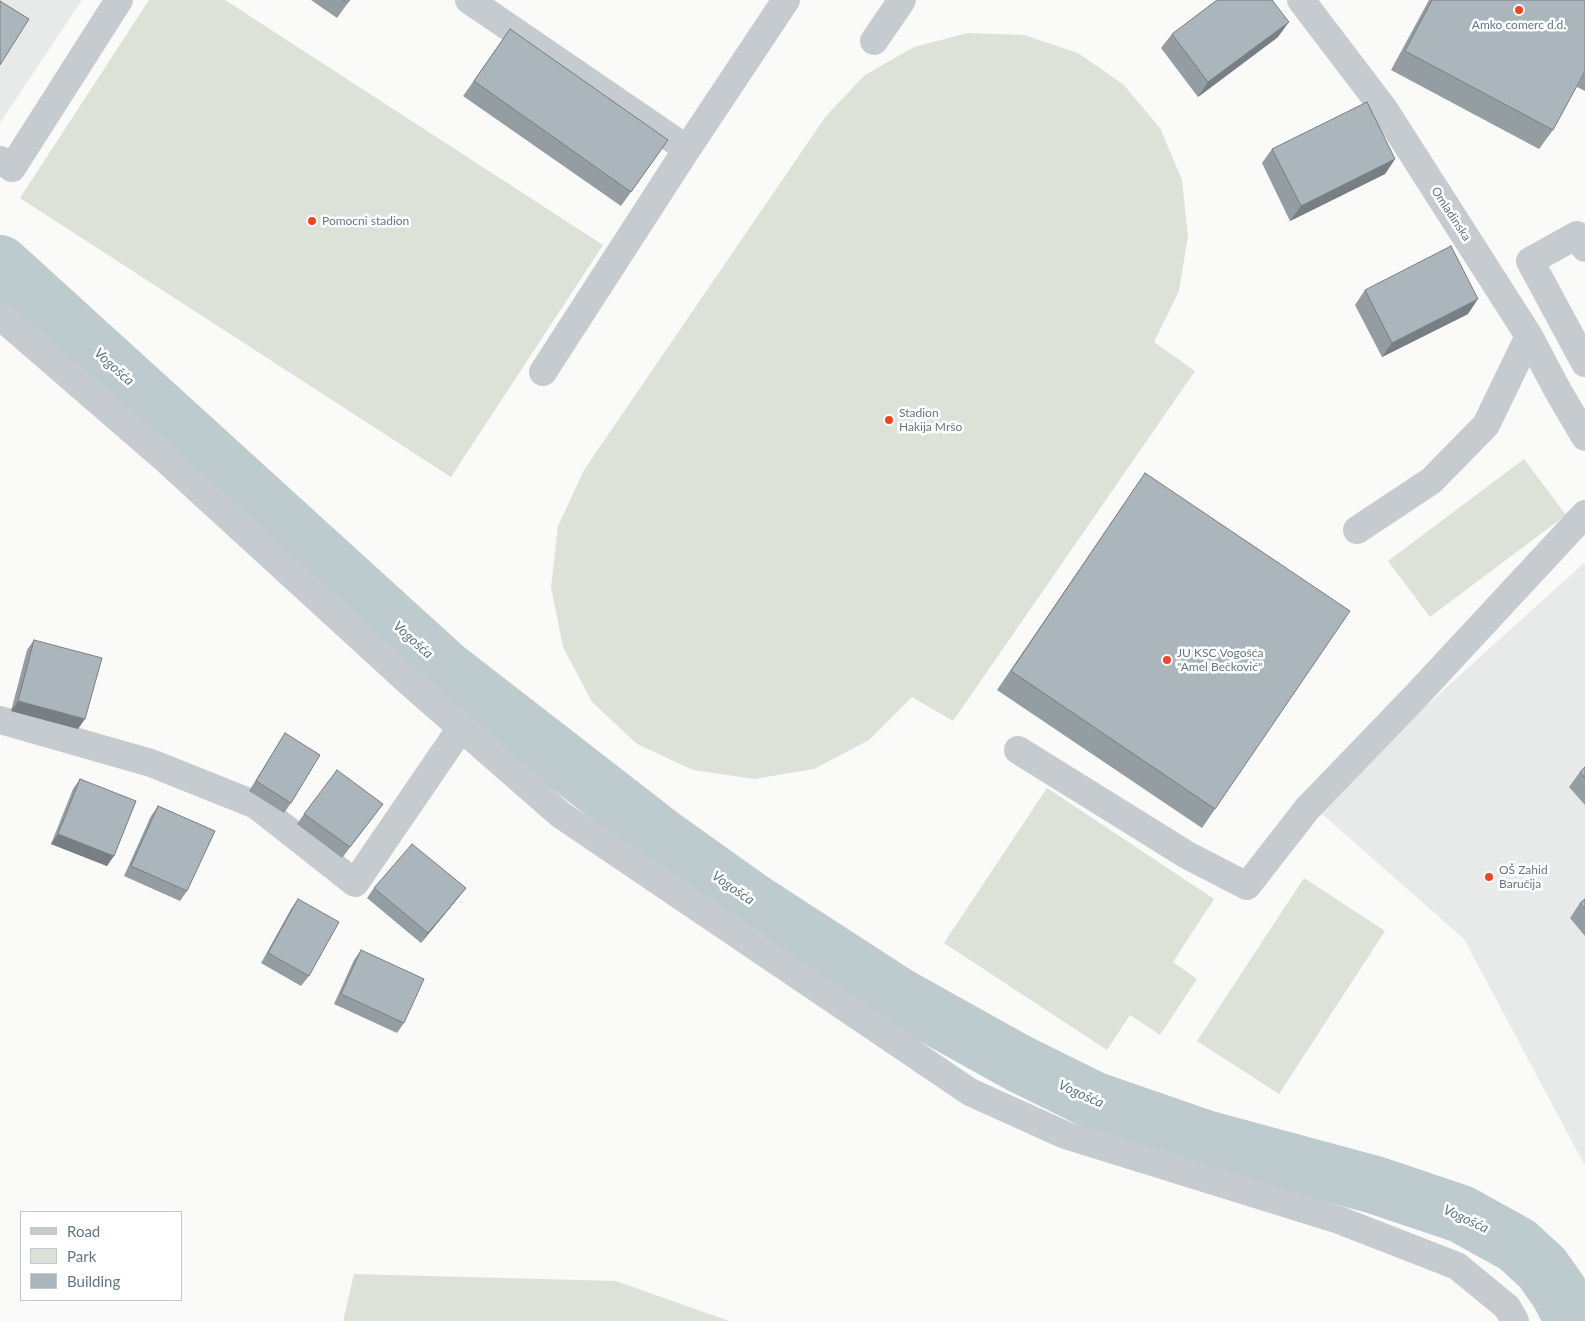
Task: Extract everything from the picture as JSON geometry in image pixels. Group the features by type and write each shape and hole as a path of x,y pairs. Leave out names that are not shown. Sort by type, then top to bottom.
{"street":[{"path":"4,172 119,0"},
{"path":"543,372 686,148 786,0"},
{"path":"874,41 902,0"},
{"name":"Omladinska","path":"1302,0 1384,109 1529,336 1585,437"},
{"path":"484,4 686,148"},
{"path":"1585,248 1577,235 1530,262 1585,363"},
{"path":"0,316 164,458 461,728 561,815 970,1092 1065,1135 1339,1220 1457,1266 1507,1307 1514,1321"},
{"path":"1357,530 1431,481 1486,425 1529,336"},
{"path":"1558,391 1585,381"},
{"path":"1018,750 1187,856 1247,886 1307,809 1415,697 1585,514"},
{"path":"0,720 151,763 256,805 355,883 461,728"}],"shaded area":[{"path":"0,0 82,0 0,123"},
{"name":"OŠ Zahid Baručija","path":"1585,562 1585,1166 1464,939 1322,814 1416,715"}],"green space":[{"name":"Pomocni stadion","path":"149,0 225,0 603,245 451,477 20,198"},
{"name":"Stadion Hakija Mršo","path":"968,33 1024,35 1078,53 1124,85 1160,128 1182,180 1188,236 1179,291 1154,342 1195,371 953,721 912,697 869,740 814,769 754,779 693,770 637,744 592,702 563,647 551,587 558,526 584,470 826,116 865,75 914,47"},
{"path":"1524,459 1566,515 1430,617 1388,561"},
{"path":"1047,788 1214,899 1173,962 1197,979 1160,1035 1130,1015 1107,1050 944,943"},
{"path":"1304,878 1385,931 1279,1094 1197,1041"},
{"path":"354,1274 616,1281 729,1321 343,1321"}],"building":[{"path":"1217,0 1272,0 1289,22 1208,82 1172,34"},
{"path":"1432,0 1585,0 1585,71 1553,130 1405,51"},
{"path":"0,1 29,19 0,65"},
{"path":"510,29 668,140 631,192 474,81"},
{"path":"1367,102 1395,159 1301,206 1272,149"},
{"path":"1451,246 1478,299 1392,343 1365,290"},
{"name":"JU KSC Vogošća \"Amel Bečković\"","path":"1145,473 1350,611 1215,809 1011,671"},
{"path":"34,640 102,658 85,719 18,701"},
{"path":"285,733 320,755 291,803 256,781"},
{"path":"1585,767 1585,778 1580,772"},
{"path":"337,770 383,804 350,847 304,814"},
{"path":"80,779 136,801 114,856 58,834"},
{"path":"158,806 215,831 187,891 131,866"},
{"path":"412,844 466,888 428,933 374,888"},
{"path":"298,899 339,922 309,976 268,953"},
{"path":"1585,899 1585,909 1580,903"},
{"path":"361,950 424,979 404,1023 341,994"}],"waterway":[{"name":"Vogošća","path":"0,264 445,669 659,835 753,902 898,996 1018,1063 1095,1101 1205,1139 1375,1185 1461,1214 1517,1245 1542,1268 1559,1292 1574,1321"}],"place":[{"name":"Amko comerc d.d.","path":"1519,10"},
{"name":"Pomocni stadion","path":"312,221"},
{"name":"Stadion Hakija Mršo","path":"889,420"},
{"name":"JU KSC Vogošća \"Amel Bečković\"","path":"1167,660"},
{"name":"OŠ Zahid Baručija","path":"1489,877"}]}
